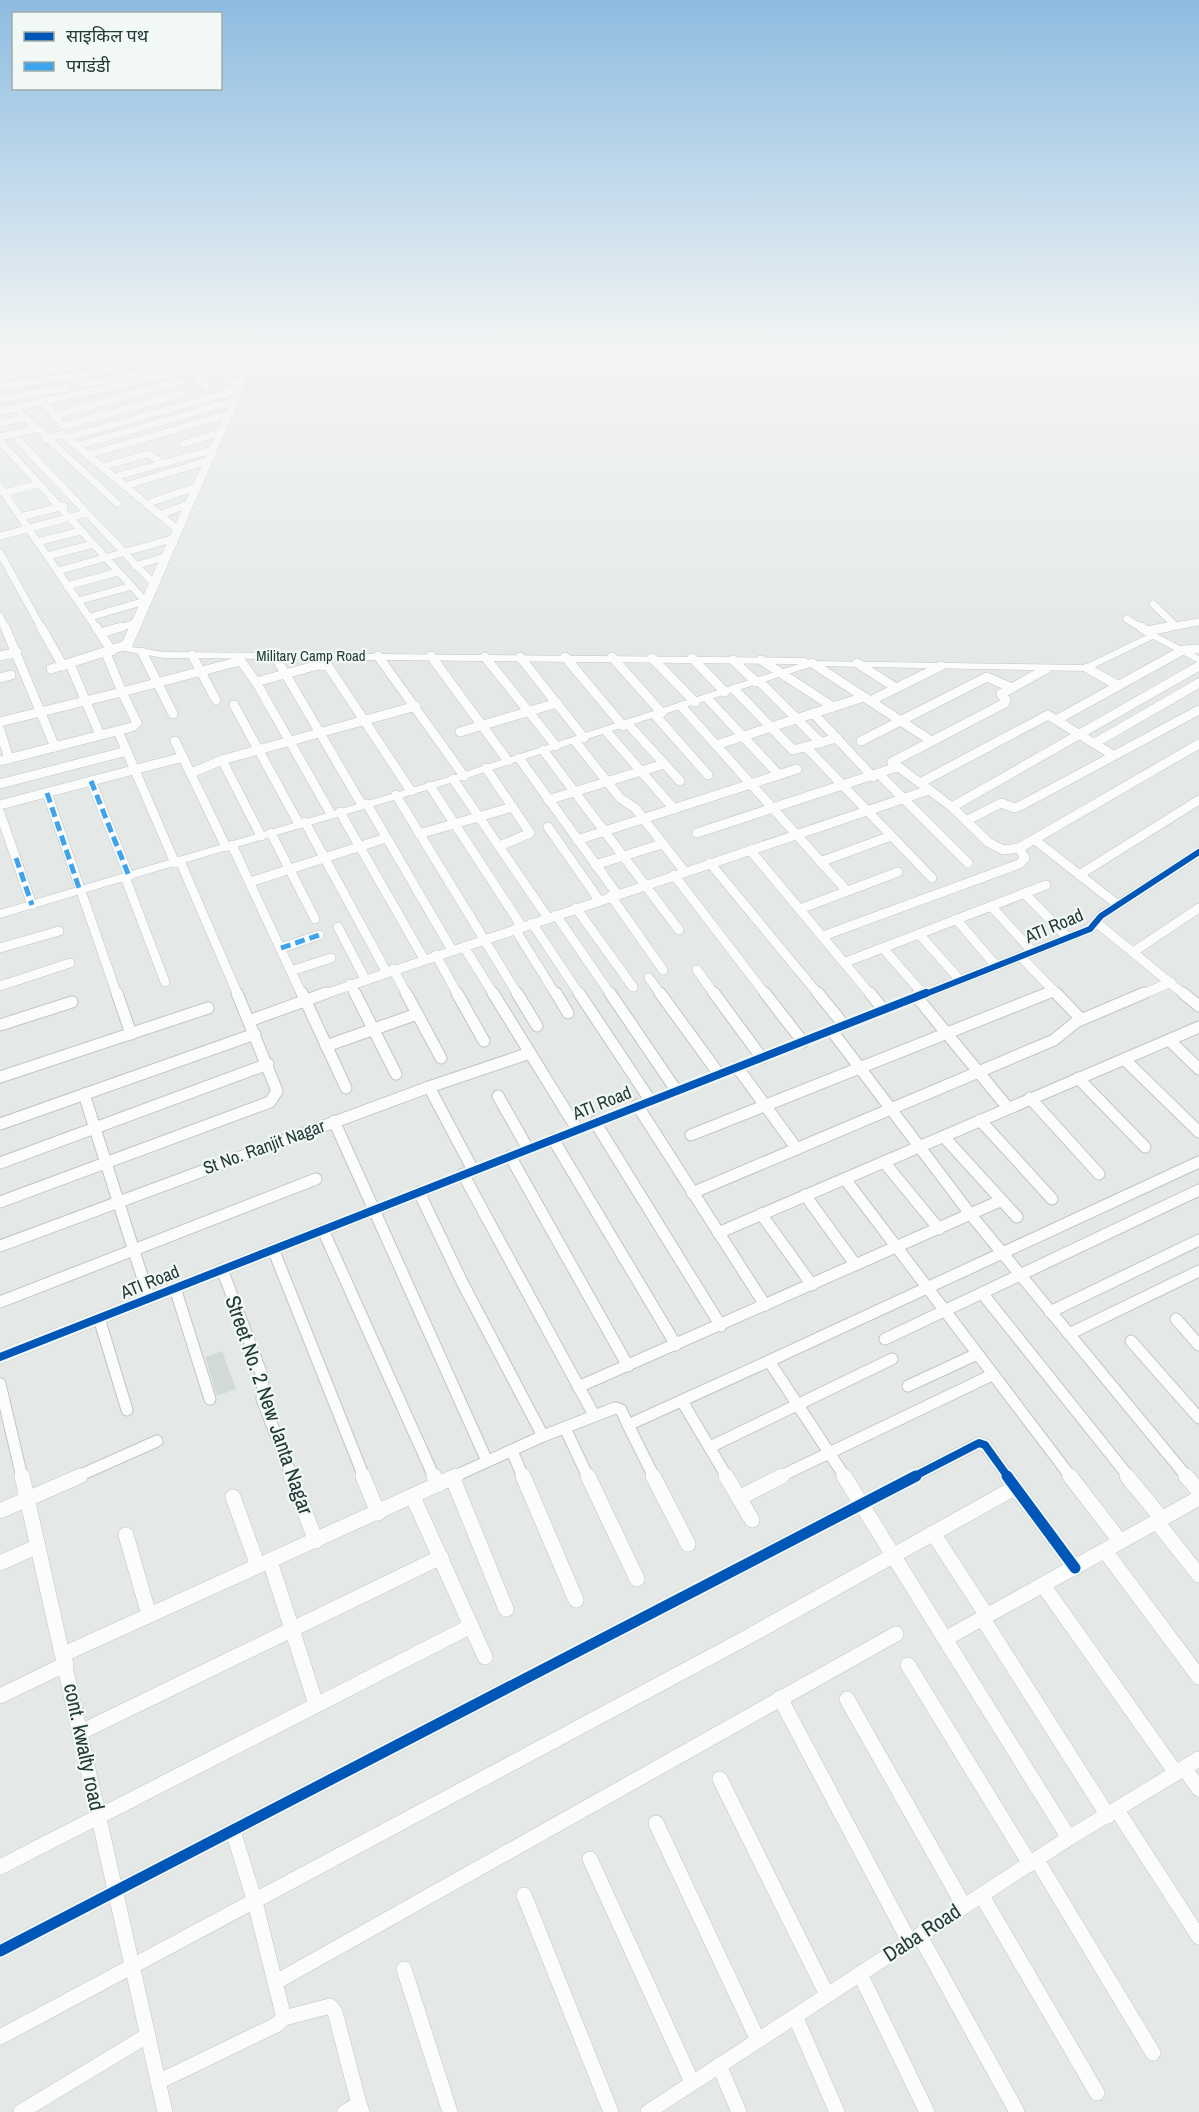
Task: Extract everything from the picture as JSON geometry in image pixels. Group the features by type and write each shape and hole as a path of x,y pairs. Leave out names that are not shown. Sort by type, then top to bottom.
{"street":[{"path":"9,450 146,601"},
{"path":"27,450 154,584"},
{"path":"58,450 117,503"},
{"path":"81,450 159,515 174,534"},
{"path":"88,455 107,450"},
{"path":"114,477 212,450"},
{"path":"51,669 126,645 212,450"},
{"path":"101,466 148,454 164,464"},
{"path":"128,489 205,466"},
{"path":"0,729 4,760 132,728 137,723 122,692 101,633 2,490 39,484"},
{"path":"146,504 196,487"},
{"path":"20,517 77,502"},
{"path":"159,515 188,504"},
{"path":"0,536 86,513"},
{"path":"37,542 81,531"},
{"path":"58,571 124,553 174,534"},
{"path":"47,556 94,544"},
{"path":"0,553 86,701 100,735"},
{"path":"135,566 164,557"},
{"path":"68,586 118,572"},
{"path":"78,601 132,586"},
{"path":"90,617 146,601"},
{"path":"1153,604 1176,626"},
{"path":"0,616 55,747"},
{"path":"1127,619 1199,660"},
{"path":"1087,668 1151,633 1199,622"},
{"path":"101,633 136,623"},
{"name":"Military Camp Road","path":"126,645 128,649 142,652 192,655 692,658 1046,669 1087,668"},
{"path":"1058,719 1183,650 1199,649"},
{"path":"0,656 17,652"},
{"path":"142,652 173,714"},
{"path":"192,655 216,700"},
{"path":"275,656 319,733 386,838 452,950"},
{"path":"378,656 416,706 479,817 552,916 599,974 622,1014 676,1090"},
{"path":"431,656 482,726 548,800 595,865 663,970"},
{"path":"486,657 556,746"},
{"path":"520,657 557,703 620,798 635,808 662,844 679,874 803,1042"},
{"path":"565,657 625,725 680,781"},
{"path":"612,657 708,775"},
{"path":"652,658 694,702"},
{"path":"692,658 730,690 793,750 837,738"},
{"path":"0,722 201,672 239,659 256,682 290,741 359,847 423,959"},
{"path":"733,660 821,743"},
{"path":"761,660 834,707"},
{"path":"0,914 430,786 816,663 930,740"},
{"path":"857,663 896,688"},
{"path":"256,682 321,665 328,666 411,791"},
{"path":"716,745 813,713 867,699 941,666"},
{"path":"952,807 1199,666"},
{"path":"1087,668 1117,685"},
{"path":"1046,669 1001,695 1006,700 1005,703 930,740 892,762 952,807 976,833 1003,850 1019,848 1035,840 1199,744"},
{"path":"0,678 11,675"},
{"path":"861,741 987,677 992,677 1012,688"},
{"path":"1095,743 1199,683"},
{"path":"707,698 779,775"},
{"path":"460,732 557,703"},
{"path":"234,705 441,1058"},
{"path":"191,773 222,760 416,706"},
{"path":"681,706 795,836 847,891"},
{"path":"966,821 1001,803 1014,808 1020,806 1199,710"},
{"path":"813,713 968,863"},
{"path":"920,783 1045,717 1052,716 1058,719 1113,755"},
{"path":"0,1202 270,1102 276,1096 277,1090 268,1064 118,731"},
{"path":"606,731 675,808"},
{"path":"175,741 250,882 346,1088"},
{"path":"807,748 932,878"},
{"path":"543,750 679,930"},
{"path":"0,784 126,751"},
{"path":"0,805 183,758"},
{"path":"222,760 289,869 315,919"},
{"path":"548,800 664,764"},
{"path":"697,832 897,767"},
{"path":"486,768 530,833"},
{"path":"577,840 797,769"},
{"path":"91,781 165,982"},
{"path":"430,786 644,1102 692,1193 765,1305"},
{"path":"249,1021 389,970 464,947 929,790"},
{"path":"47,792 131,1034"},
{"path":"396,795 537,1026"},
{"path":"1079,875 1199,800"},
{"path":"419,834 513,807"},
{"path":"0,813 3,830 32,905"},
{"path":"500,846 564,822"},
{"path":"548,827 599,900"},
{"path":"820,862 891,836"},
{"path":"250,882 386,838"},
{"path":"1035,840 1118,906"},
{"path":"595,865 662,844"},
{"path":"823,936 1019,864 1025,858 1019,848"},
{"path":"750,850 883,1009"},
{"name":"ATI Road","path":"0,1357 644,1102 1090,929 1101,916 1199,852"},
{"path":"710,863 838,1028 861,1068 971,1215 1069,1334 1197,1500 945,1639"},
{"path":"800,909 898,872"},
{"path":"846,962 1046,885"},
{"path":"1024,893 1068,938"},
{"path":"991,906 1053,991 1081,1019"},
{"path":"576,908 633,987"},
{"path":"1133,952 1199,908"},
{"path":"956,919 997,967"},
{"path":"1097,923 1198,1002"},
{"path":"523,926 568,1013"},
{"path":"338,927 365,979"},
{"path":"0,948 59,931"},
{"path":"919,934 960,980"},
{"path":"281,948 319,935"},
{"path":"464,947 577,1129"},
{"path":"883,948 1008,1108"},
{"path":"436,955 484,1041"},
{"path":"291,971 331,958"},
{"path":"0,986 70,963"},
{"path":"697,970 762,1058"},
{"path":"649,978 719,1074"},
{"path":"692,1193 1054,1040 1081,1019 1171,982"},
{"path":"350,984 396,1074"},
{"path":"691,1135 1053,991"},
{"path":"0,1025 72,1002"},
{"path":"0,1077 208,1008"},
{"path":"326,1046 417,1014"},
{"path":"718,1233 1199,1027"},
{"path":"0,1124 255,1034"},
{"path":"1169,1040 1199,1069"},
{"name":"St No. Ranjit Nagar","path":"0,1246 334,1121 530,1053"},
{"path":"1124,1059 1199,1132"},
{"path":"0,1163 268,1064"},
{"path":"737,1067 796,1149"},
{"path":"1078,1078 1145,1147"},
{"path":"429,1087 468,1172 594,1415"},
{"path":"84,1094 149,1298"},
{"path":"498,1096 528,1149"},
{"path":"1029,1098 1099,1174"},
{"path":"980,1120 1052,1199"},
{"path":"334,1121 487,1461"},
{"path":"595,1122 721,1326"},
{"path":"944,1137 1017,1218"},
{"path":"553,1139 676,1345"},
{"path":"510,1156 628,1366"},
{"path":"884,1162 939,1229"},
{"path":"628,1425 1199,1162"},
{"path":"0,1302 133,1248 316,1179"},
{"path":"845,1179 1120,1541"},
{"path":"885,1338 1199,1190"},
{"path":"419,1192 462,1282 543,1436"},
{"path":"805,1195 855,1264"},
{"path":"578,1387 721,1326 1000,1201"},
{"path":"761,1214 812,1285"},
{"path":"323,1230 438,1485"},
{"path":"1050,1312 1199,1239"},
{"path":"273,1249 378,1513"},
{"name":"Street No. 2 New Janta Nagar","path":"222,1269 262,1378 262,1399 316,1541"},
{"path":"1069,1334 1199,1270"},
{"path":"175,1288 210,1399"},
{"path":"982,1293 1159,1520 1199,1575"},
{"path":"99,1318 126,1410"},
{"path":"1176,1319 1199,1345"},
{"path":"1131,1341 1199,1418"},
{"path":"908,1386 977,1354"},
{"path":"710,1447 796,1403 892,1359"},
{"path":"769,1361 894,1554 1069,1838"},
{"path":"739,1498 829,1451 992,1375"},
{"name":"cont. kwalty road","path":"0,1384 5,1430 26,1499 65,1659 165,2112"},
{"path":"682,1401 752,1520"},
{"path":"0,1696 149,1615 453,1479 543,1436 594,1415 618,1409 688,1544"},
{"path":"565,1428 637,1579"},
{"path":"0,1511 157,1441"},
{"path":"0,1951 115,1889 233,1831 861,1502 979,1443 985,1445 1075,1568"},
{"path":"512,1451 576,1600"},
{"path":"453,1479 506,1609"},
{"path":"0,2037 744,1639 1016,1487"},
{"path":"233,1497 293,1629 316,1704"},
{"path":"413,1497 485,1658"},
{"path":"933,1533 985,1618 1113,1813 1199,1937"},
{"path":"126,1535 149,1615"},
{"path":"0,1563 38,1546"},
{"path":"1105,1551 1199,1677"},
{"path":"81,1732 441,1557"},
{"path":"1043,1585 1180,1771 1199,1789"},
{"path":"0,1867 99,1814 471,1626"},
{"path":"276,1982 896,1634"},
{"path":"908,1665 1153,2053"},
{"path":"780,1698 914,1939 1017,2112"},
{"path":"846,1699 964,1906"},
{"name":"Daba Road","path":"648,2112 1069,1838 1199,1759"},
{"path":"720,1779 827,1995"},
{"path":"656,1823 758,2040"},
{"path":"233,1831 255,1902 284,2018"},
{"path":"590,1859 692,2082"},
{"path":"524,1895 611,2112"},
{"path":"982,1896 1097,2093"},
{"path":"404,1969 450,2112"},
{"path":"860,1974 927,2112"},
{"path":"158,2082 276,2025 284,2018 326,2006 333,2008 355,2109"},
{"path":"795,2016 837,2112"},
{"path":"21,2112 148,2035"},
{"path":"719,2065 739,2112"}],"shaded area":[{"path":"222,1351 236,1389 217,1396 205,1357"}],"marked path":[{"path":"91,781 129,876"},
{"path":"47,793 80,891"},
{"path":"16,858 32,905"},
{"path":"281,948 319,935"}],"cycle path":[{"path":"0,1357 1090,929 1101,916 1199,852"},
{"path":"0,1951 979,1443 985,1445 1075,1568"}]}
